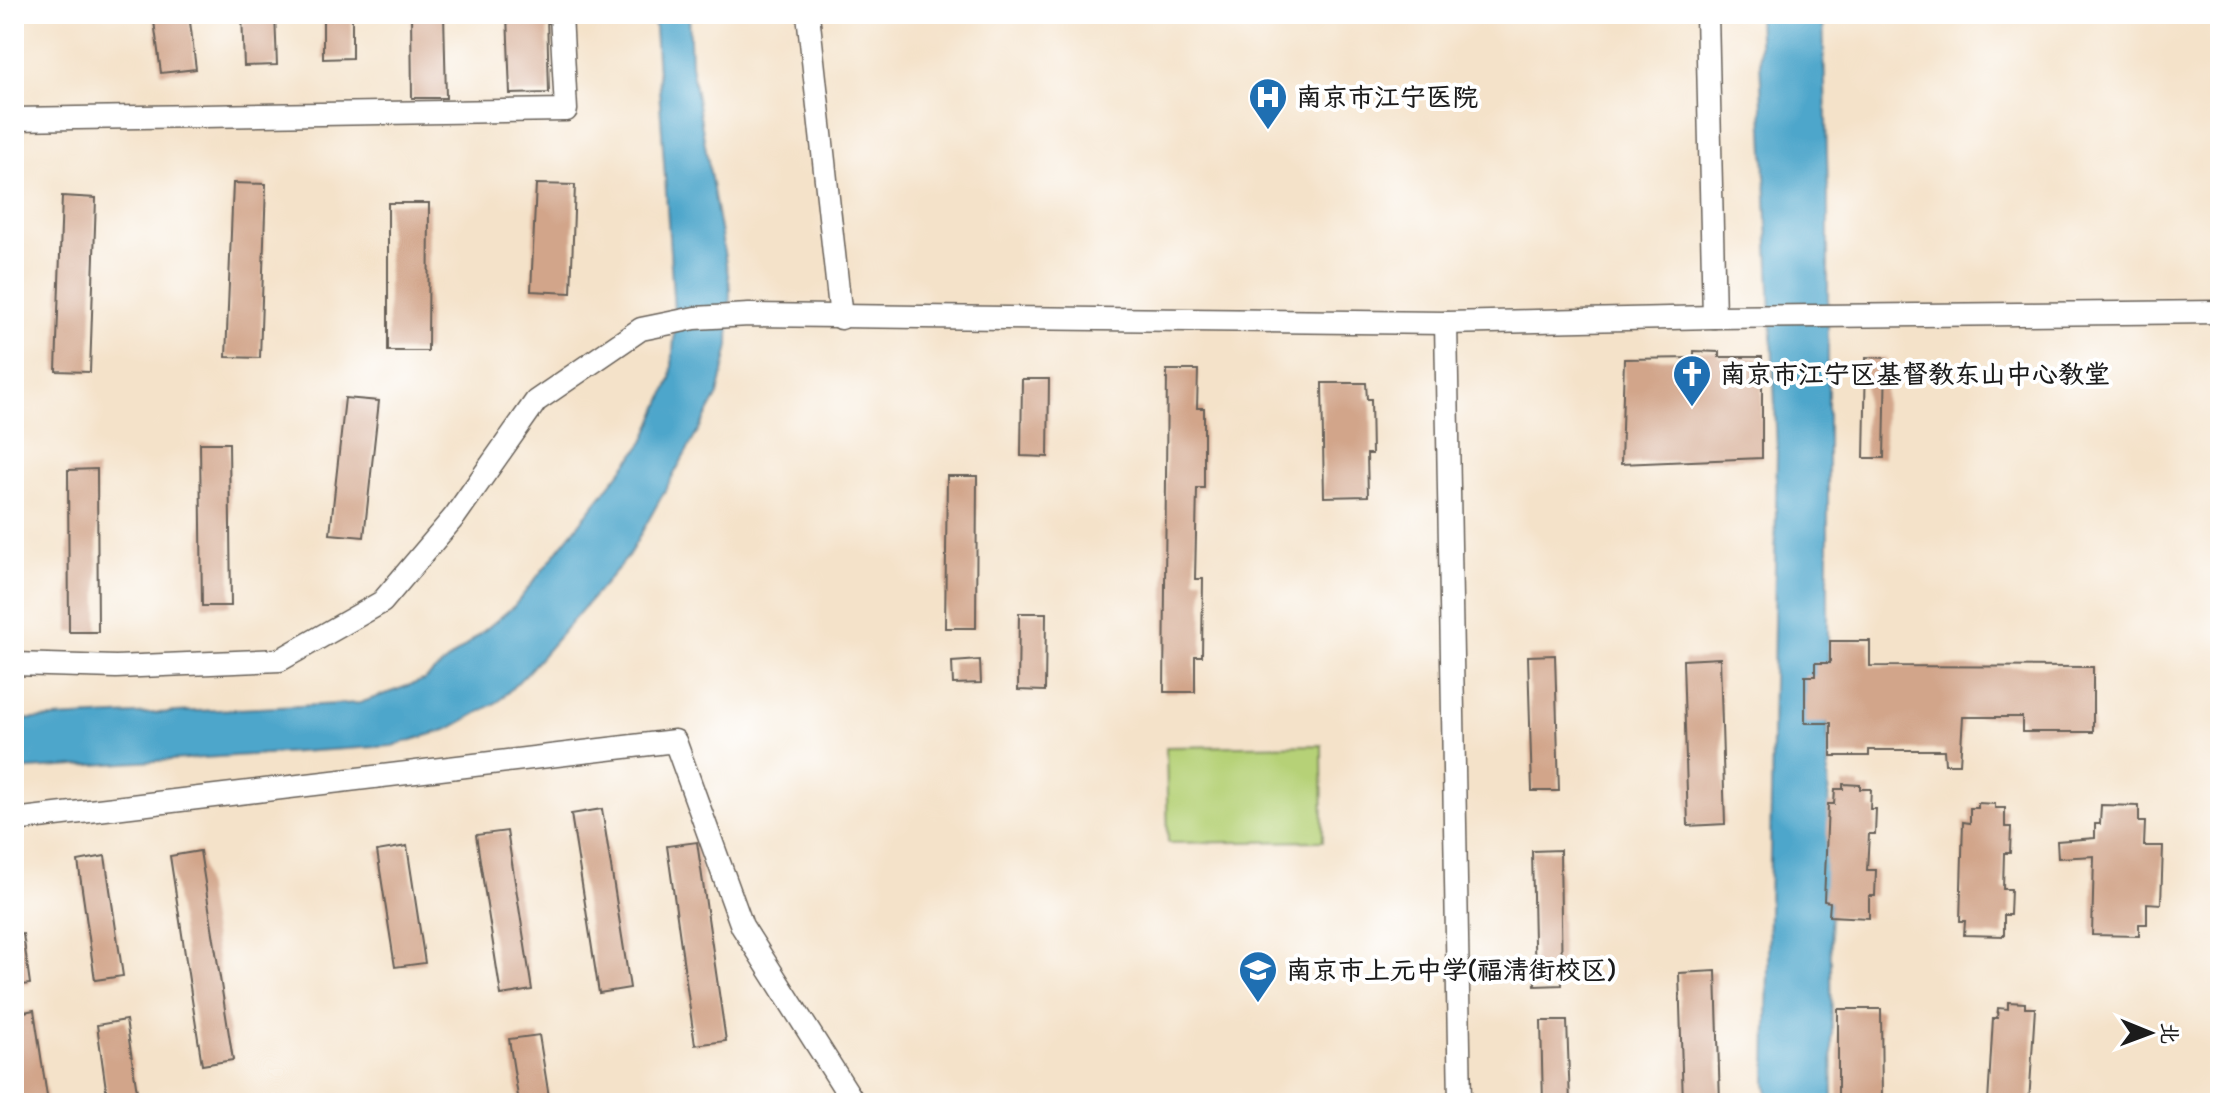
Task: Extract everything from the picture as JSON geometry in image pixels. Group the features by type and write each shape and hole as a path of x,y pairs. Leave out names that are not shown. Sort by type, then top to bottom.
{"street":[{"path":"14,119 566,110 561,14"},
{"path":"808,14 841,318"},
{"path":"1707,14 1714,317"},
{"path":"14,664 116,667 280,660 382,602 455,516 536,401 641,329 695,318 749,315 1446,323 2220,312"},
{"path":"1446,323 1460,1103"},
{"path":"14,820 675,741 742,926 854,1103"}],"green space":[{"path":"1322,745 1323,841 1168,843 1166,747"}],"water":[{"path":"654,14 689,14 691,65 730,286 729,346 718,395 628,557 499,701 449,729 392,746 14,770 14,720 360,703 424,680 514,606 644,442 671,379 675,326"},
{"path":"1758,14 1823,14 1828,190 1828,764 1833,1103 1769,1103 1766,1083 1777,451"}],"building":[{"path":"153,14 189,14 196,69 161,73"},
{"path":"242,14 275,14 277,65 244,66"},
{"path":"323,14 352,14 352,58 323,59"},
{"path":"411,14 444,14 446,98 412,98"},
{"path":"507,14 547,14 549,93 510,94"},
{"path":"233,183 266,184 260,358 226,357"},
{"path":"536,184 575,185 571,293 531,291"},
{"path":"62,196 96,198 90,372 56,371"},
{"path":"388,203 429,203 428,351 388,351"},
{"name":"南京市江宁区基督教东山中心教堂","path":"1694,351 1719,352 1719,357 1762,357 1762,458 1621,464 1624,359 1694,358"},
{"path":"1866,357 1886,358 1884,458 1864,458"},
{"path":"1167,370 1198,370 1197,408 1204,408 1204,488 1197,488 1195,579 1203,579 1202,656 1195,656 1195,692 1164,692"},
{"path":"1022,379 1049,379 1048,457 1021,456"},
{"path":"1322,383 1366,383 1367,399 1371,399 1372,454 1367,454 1368,496 1324,497"},
{"path":"345,398 379,401 364,537 330,534"},
{"path":"200,443 229,443 231,606 202,606"},
{"path":"97,469 98,632 69,632 68,470"},
{"path":"947,476 977,476 976,628 945,628"},
{"path":"1019,613 1046,613 1045,691 1018,690"},
{"path":"1830,641 1870,641 1870,666 2093,667 2093,732 2022,732 2022,717 1963,717 1960,764 1945,764 1944,750 1869,750 1869,756 1831,756 1831,723 1805,723 1805,676 1815,676 1815,663 1830,663"},
{"path":"1555,655 1559,791 1532,791 1528,656"},
{"path":"1720,658 1725,824 1688,826 1683,660"},
{"path":"980,660 981,683 953,684 952,662"},
{"path":"1843,784 1871,789 1870,809 1876,809 1875,834 1869,834 1867,870 1876,870 1875,896 1869,896 1869,918 1829,916 1830,902 1824,901 1828,804 1834,804 1835,789 1843,789"},
{"path":"1978,803 2005,808 2005,827 2011,827 2010,853 2004,853 2003,889 2011,889 2010,915 2004,915 2004,936 1964,935 1965,921 1960,921 1963,822 1970,823 1970,808 1978,808"},
{"path":"2101,805 2139,806 2139,822 2145,822 2144,846 2163,846 2161,904 2147,903 2147,924 2139,924 2139,936 2092,935 2094,856 2058,858 2057,841 2095,838 2095,824 2100,824"},
{"path":"602,809 630,988 599,993 571,814"},
{"path":"507,831 532,990 501,995 476,835"},
{"path":"697,842 726,1041 695,1045 667,846"},
{"path":"407,846 425,963 395,967 377,851"},
{"path":"1560,850 1562,985 1535,986 1532,851"},
{"path":"200,851 233,1060 202,1065 170,856"},
{"path":"105,856 123,976 95,980 78,861"},
{"path":"23,934 30,984 14,986 14,935"},
{"path":"1716,971 1720,1103 1683,1103 1679,973"},
{"path":"2008,1002 2025,1003 2025,1008 2035,1008 2029,1103 1988,1103 1993,1018 1997,1018 1998,1008 2008,1009"},
{"path":"1838,1009 1881,1009 1882,1103 1838,1103"},
{"path":"34,1010 48,1103 17,1103 14,1014"},
{"path":"126,1020 138,1098 108,1103 97,1025"},
{"path":"1541,1021 1567,1021 1570,1103 1543,1103"},
{"path":"539,1035 550,1103 519,1103 509,1039"}],"place":[{"name":"南京市江宁医院","path":"1268,131"},
{"name":"南京市江宁区基督教东山中心教堂","path":"1692,408"},
{"name":"南京市上元中学(福清街校区)","path":"1258,1004"}]}
